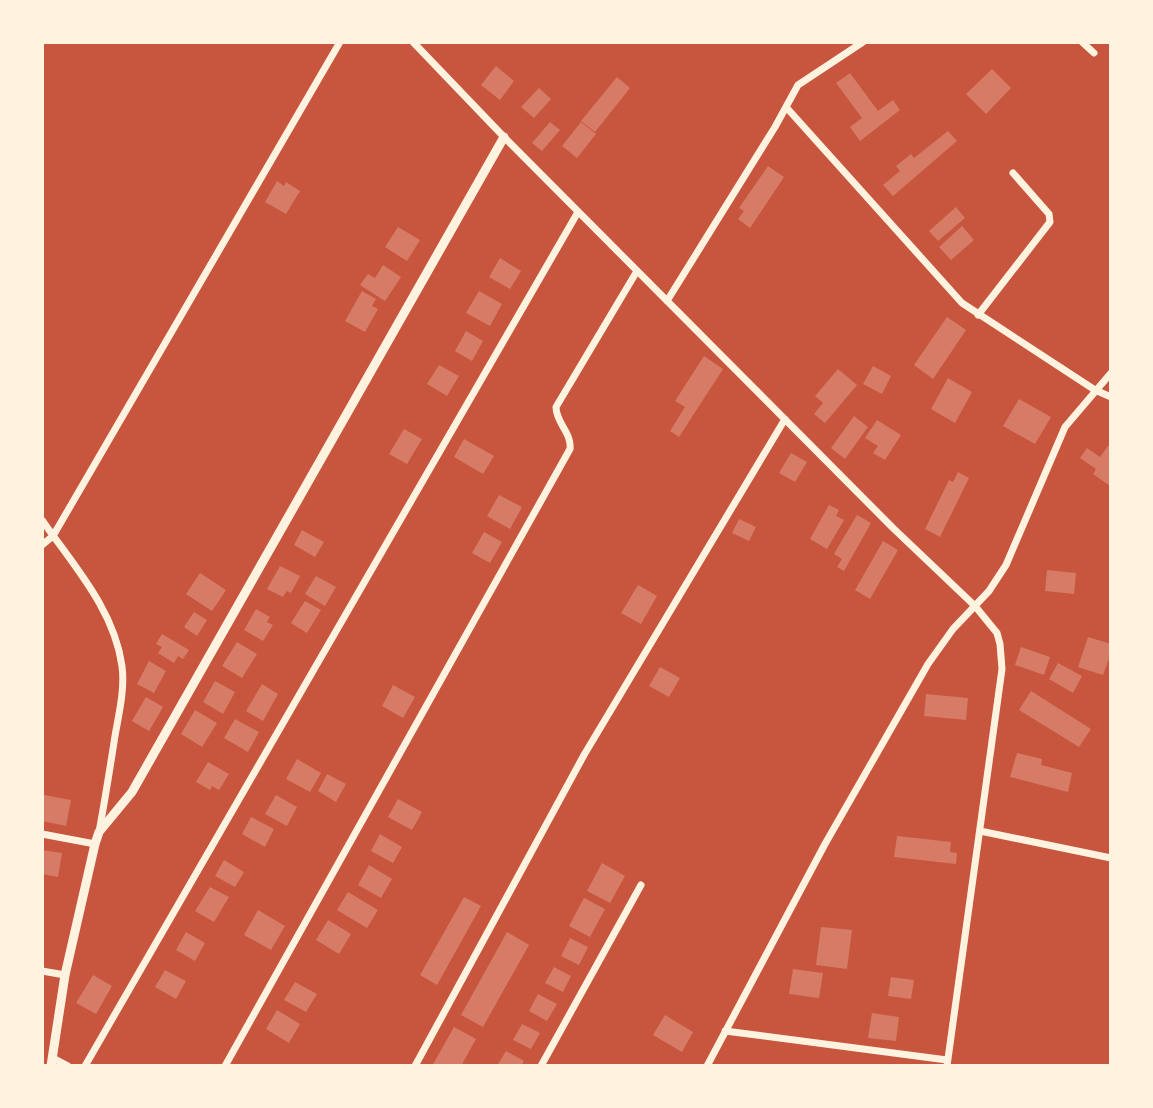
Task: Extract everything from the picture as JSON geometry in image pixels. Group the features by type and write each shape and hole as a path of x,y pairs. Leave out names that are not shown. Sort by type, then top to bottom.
{"street":[{"path":"42,545 53,536 340,42"},
{"path":"413,42 578,212 975,606 996,633 1002,656 947,1063 725,1031"},
{"path":"667,301 750,170 799,85 810,75 863,42"},
{"path":"1083,42 1094,53"},
{"path":"786,107 962,303 1095,390 1111,397"},
{"path":"99,832 132,792 504,137"},
{"path":"978,315 1050,222 1049,215 1013,173"},
{"path":"85,1066 578,212"},
{"path":"225,1066 570,449 571,441 556,414 556,407 637,271"},
{"path":"706,1066 825,844 928,664 953,629 989,591 1006,565 1065,427 1111,373"},
{"path":"415,1066 584,755 785,419"},
{"path":"42,520 74,563 98,602 111,628 122,667 121,699 99,832 65,975 52,1062 68,1066"},
{"path":"980,831 1111,858"},
{"path":"42,834 94,844"},
{"path":"541,1066 641,885"},
{"path":"42,971 65,975"}],"building":[{"path":"496,66 514,81 500,100 481,85"},
{"path":"992,69 1011,88 986,114 966,94"},
{"path":"850,73 878,111 893,100 900,110 860,141 850,127 862,118 836,83"},
{"path":"617,77 630,88 595,132 581,121"},
{"path":"539,88 551,99 534,118 521,107"},
{"path":"550,122 560,130 542,151 532,143"},
{"path":"581,122 596,134 577,158 562,146"},
{"path":"948,131 957,141 893,196 883,185 900,171 896,166 911,154 914,158"},
{"path":"768,166 784,177 750,228 738,219 744,211 739,208"},
{"path":"277,181 284,186 286,182 300,191 286,214 265,202"},
{"path":"956,207 965,218 938,241 929,231"},
{"path":"962,226 974,240 951,260 939,247"},
{"path":"398,227 420,240 407,261 385,247"},
{"path":"500,258 521,271 510,289 489,277"},
{"path":"383,265 401,277 385,301 360,285 368,274 375,278"},
{"path":"362,291 376,299 372,306 378,309 365,332 345,321"},
{"path":"479,291 502,304 490,326 466,313"},
{"path":"947,317 966,330 933,379 914,365"},
{"path":"466,331 483,341 472,361 455,351"},
{"path":"704,356 723,369 679,437 670,431 685,407 675,401"},
{"path":"439,365 459,376 447,396 427,384"},
{"path":"873,366 891,376 882,394 863,384"},
{"path":"838,369 857,385 825,423 814,414 823,403 815,396"},
{"path":"948,378 972,392 955,423 931,409"},
{"path":"1019,399 1051,417 1035,444 1003,426"},
{"path":"854,416 868,427 845,459 831,448"},
{"path":"877,420 901,435 885,460 873,453 878,446 865,438"},
{"path":"404,429 422,439 407,464 389,454"},
{"path":"464,439 494,456 483,474 454,457"},
{"path":"1111,442 1110,486 1093,474 1096,469 1080,458 1087,448 1100,457"},
{"path":"791,453 807,462 795,482 779,473"},
{"path":"958,472 969,478 940,537 925,529 949,480 953,482"},
{"path":"499,495 522,507 510,529 487,516"},
{"path":"829,505 839,510 836,516 844,520 827,549 810,539"},
{"path":"857,515 871,523 844,571 837,567 842,559 834,554"},
{"path":"739,519 756,527 749,541 732,533"},
{"path":"302,530 324,542 315,557 294,545"},
{"path":"484,532 502,542 490,563 472,553"},
{"path":"883,541 898,550 870,599 855,590"},
{"path":"280,566 300,576 291,593 287,591 283,597 267,589"},
{"path":"1047,570 1076,573 1074,594 1045,591"},
{"path":"200,573 226,590 212,611 186,594"},
{"path":"316,576 336,587 325,606 305,594"},
{"path":"638,585 657,596 641,624 621,613"},
{"path":"305,601 321,610 307,633 291,623"},
{"path":"256,609 270,617 267,622 273,625 263,641 244,630"},
{"path":"194,612 207,620 197,636 184,627"},
{"path":"162,634 189,650 183,659 178,656 174,663 158,653 162,647 156,644"},
{"path":"1088,637 1111,644 1111,653 1103,675 1078,667"},
{"path":"237,642 257,654 242,678 222,666"},
{"path":"1021,647 1050,657 1044,675 1015,665"},
{"path":"149,661 166,671 154,693 137,684"},
{"path":"1058,663 1082,676 1073,693 1049,679"},
{"path":"660,667 680,678 669,697 649,686"},
{"path":"215,681 235,692 223,714 203,702"},
{"path":"262,684 278,694 263,721 246,711"},
{"path":"393,685 415,697 403,718 382,706"},
{"path":"1031,691 1091,729 1079,747 1019,710"},
{"path":"926,694 968,698 966,720 924,716"},
{"path":"146,697 163,707 149,731 132,721"},
{"path":"195,710 217,723 202,747 181,734"},
{"path":"235,719 259,732 248,752 224,738"},
{"path":"1017,753 1042,759 1041,765 1072,773 1068,792 1010,777"},
{"path":"297,759 321,773 310,792 286,779"},
{"path":"208,762 229,774 219,790 212,786 210,790 196,782"},
{"path":"327,774 346,784 336,802 318,791"},
{"path":"44,795 71,800 66,826 42,821"},
{"path":"276,795 297,807 287,826 265,814"},
{"path":"398,799 422,812 412,830 388,817"},
{"path":"251,817 274,829 265,847 242,834"},
{"path":"380,834 402,847 393,863 371,851"},
{"path":"897,836 951,842 950,852 957,853 956,864 894,857"},
{"path":"42,850 62,853 58,877 42,874"},
{"path":"224,860 244,872 235,887 215,876"},
{"path":"602,863 625,876 610,903 587,891"},
{"path":"369,865 392,879 381,898 358,885"},
{"path":"210,887 229,897 214,922 195,911"},
{"path":"348,892 378,910 367,928 337,910"},
{"path":"464,897 481,906 437,985 420,975"},
{"path":"584,898 605,909 590,937 569,926"},
{"path":"258,910 285,926 271,950 244,935"},
{"path":"328,920 351,934 339,954 316,940"},
{"path":"821,927 852,930 847,969 816,965"},
{"path":"186,932 205,943 195,961 176,950"},
{"path":"507,932 529,945 483,1027 461,1015"},
{"path":"570,938 588,947 579,965 561,956"},
{"path":"554,967 571,976 563,992 545,983"},
{"path":"793,969 823,973 819,998 789,994"},
{"path":"165,970 186,981 176,999 155,987"},
{"path":"93,975 112,986 96,1014 76,1003"},
{"path":"891,977 914,980 911,999 888,996"},
{"path":"295,982 317,994 306,1012 284,1000"},
{"path":"538,994 557,1004 547,1021 529,1011"},
{"path":"277,1010 300,1024 289,1043 266,1029"},
{"path":"872,1013 899,1017 896,1041 868,1038"},
{"path":"665,1015 693,1032 682,1052 653,1035"},
{"path":"522,1024 540,1033 531,1049 513,1040"},
{"path":"454,1027 476,1039 461,1066 432,1066"},
{"path":"506,1051 524,1061 521,1066 497,1066"}]}
